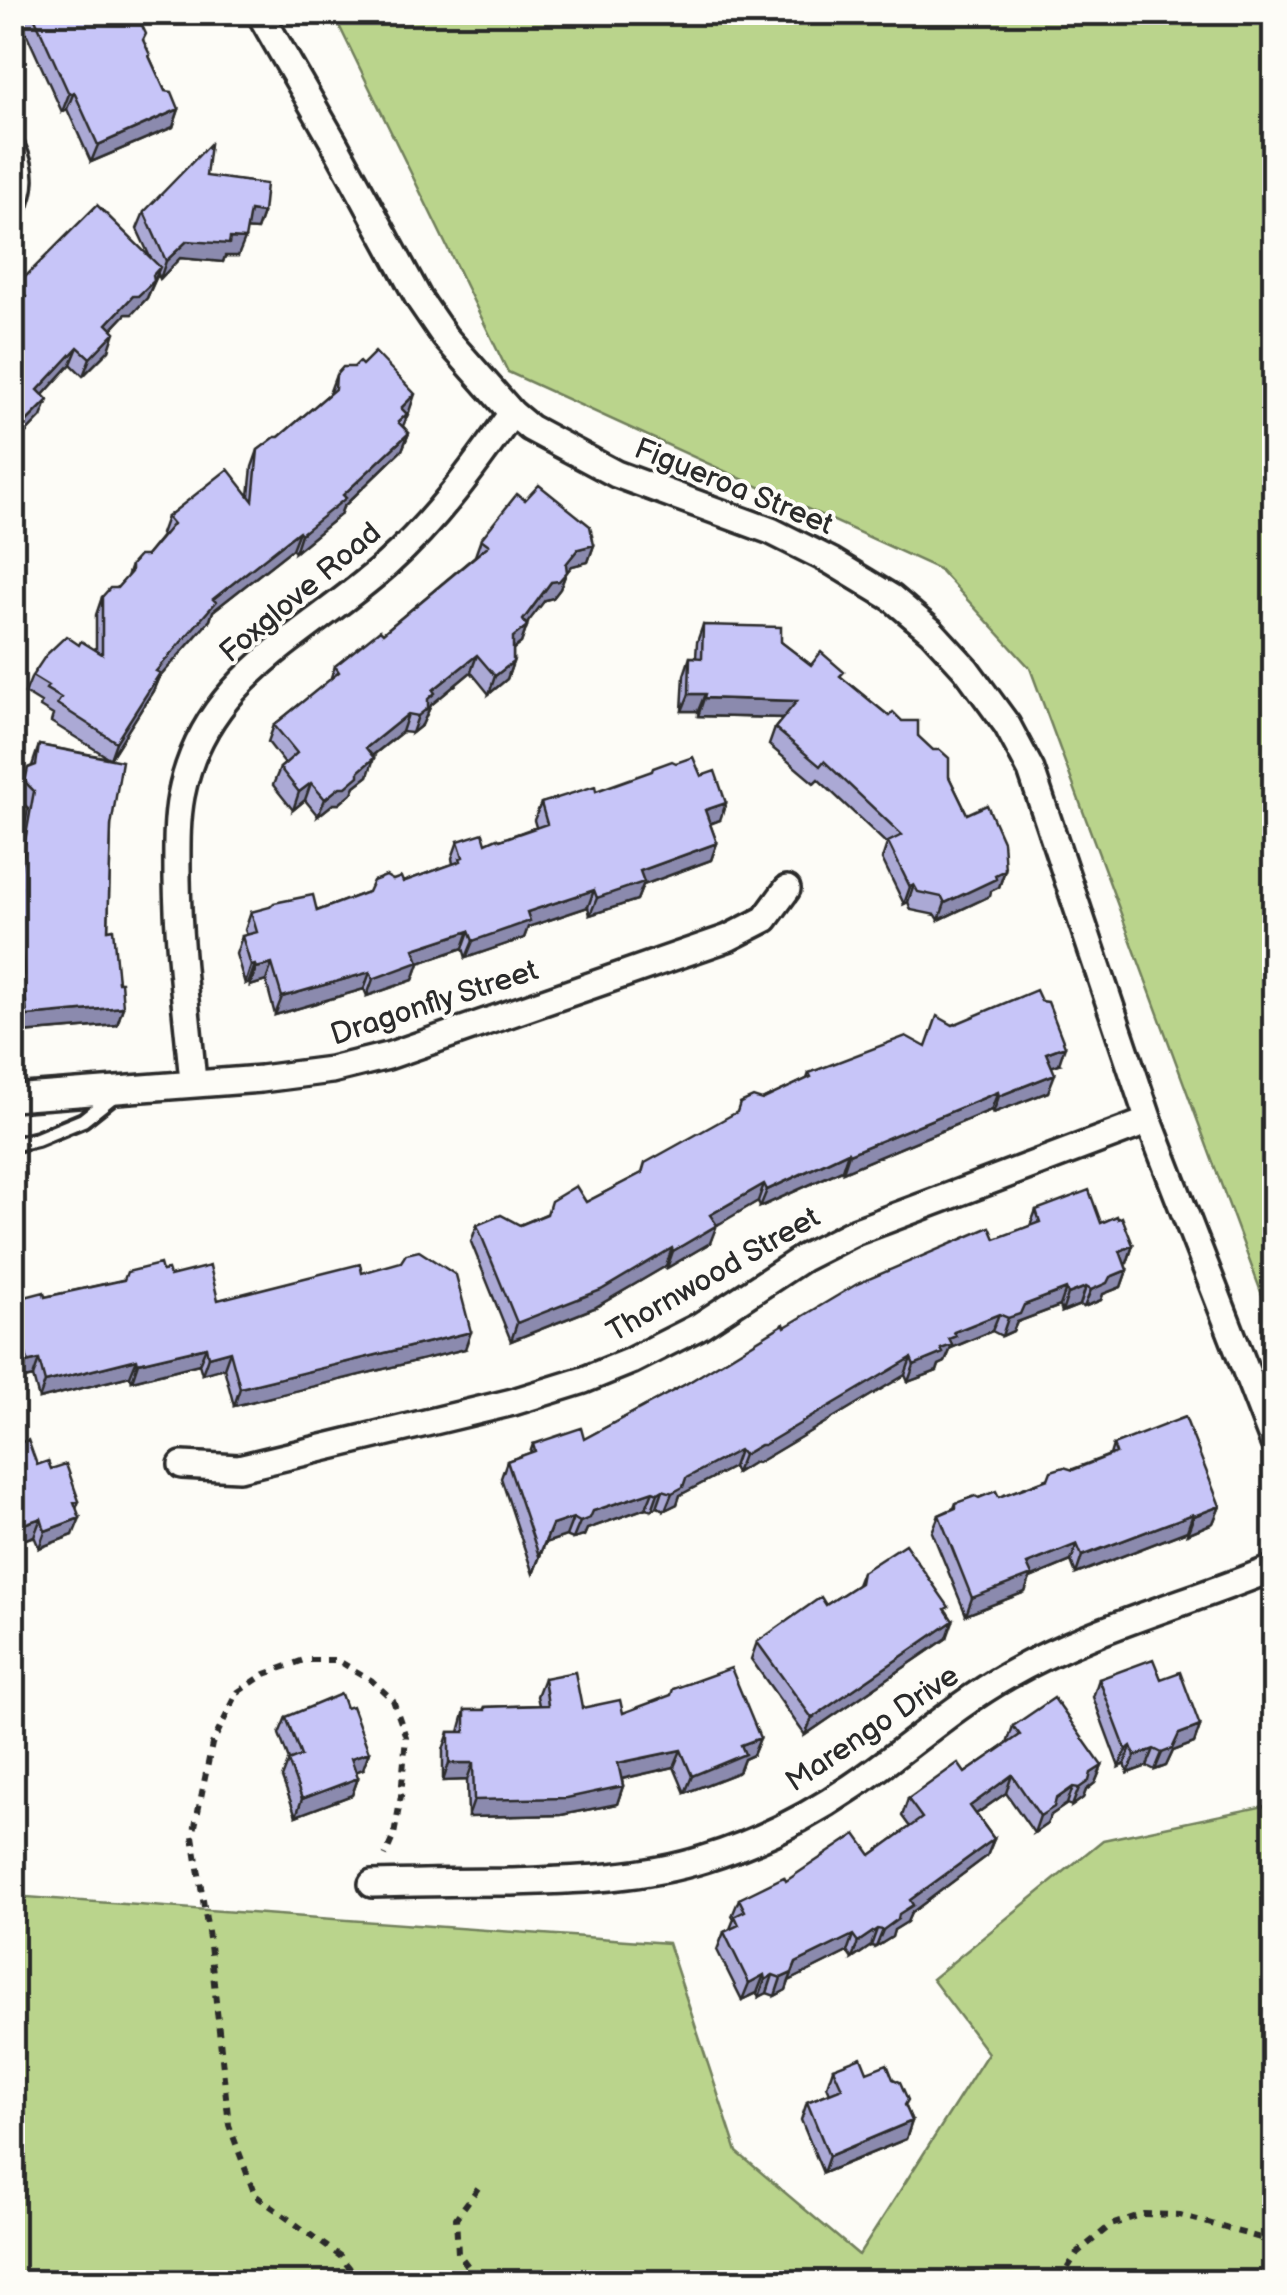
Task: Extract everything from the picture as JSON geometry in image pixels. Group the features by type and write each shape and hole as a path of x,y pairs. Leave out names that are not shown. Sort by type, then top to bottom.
{"street":[{"name":"Figueroa Street","path":"259,12 419,299 445,337 512,412 530,428 616,474 771,531 892,598 931,631 966,669 1006,725 1032,770 1149,1121 1274,1443"},
{"path":"12,149 20,164 21,187 12,210"},
{"name":"Foxglove Road","path":"193,1082 178,942 176,833 193,756 211,720 234,688 275,649 351,594 418,534 468,476 512,412"},
{"name":"Dragonfly Street","path":"12,1098 262,1079 388,1056 728,938 765,920 787,890"},
{"name":"Thornwood Street","path":"182,1465 239,1468 513,1402 584,1380 698,1327 803,1258 854,1232 1149,1121"},
{"name":"Marengo Drive","path":"372,1884 579,1880 655,1871 704,1859 812,1812 1006,1676 1062,1648 1274,1568"}],"lane":[{"path":"12,1145 83,1120 123,1088"}],"path":[{"path":"360,2282 340,2256 255,2196 228,2126 210,1945 192,1836 212,1744 238,1692 264,1674 304,1660 338,1660 394,1700 406,1737 401,1796 394,1835 372,1884"},
{"path":"478,2188 456,2218 458,2253 480,2282"},
{"path":"1059,2282 1077,2253 1111,2225 1144,2214 1180,2215 1274,2242"}],"green space":[{"path":"333,13 1274,13 1274,1327 1030,668 939,569 508,372"},
{"path":"1274,1804 1274,2282 13,2282 13,1896 668,1943 737,2152 859,2255 988,2053 932,1979 1103,1840"}],"building":[{"path":"32,12 132,12 146,34 143,40 165,91 172,92 179,109 98,145 74,92 69,94"},
{"path":"210,144 206,176 266,184 263,213 250,211 245,239 230,238 229,244 187,241 166,261 144,212"},
{"path":"97,205 160,267 153,275 154,281 133,296 107,324 115,332 90,358 78,347 38,390 48,400 21,427 12,418 12,320 22,310 18,305 26,297 15,287"},
{"path":"375,352 415,394 401,408 407,414 398,422 409,433 343,495 346,498 213,599 216,602 156,671 160,673 116,742 57,704 61,698 32,676 66,636 102,654 102,597 110,588 117,588 131,572 131,565 139,556 146,556 173,524 167,517 228,469 253,501 258,450 335,389 336,375 343,367 354,367 359,362 362,365"},
{"path":"539,485 590,526 594,545 578,549 566,564 567,572 559,581 551,582 523,620 527,626 513,637 513,662 495,676 477,655 433,690 428,708 418,716 408,714 366,748 374,758 346,787 325,799 311,783 299,792 280,768 297,753 274,725 339,672 335,666 380,630 383,633 489,545 481,539 517,494 525,500"},
{"path":"703,625 781,627 781,642 811,665 821,652 844,672 840,676 889,716 893,712 902,721 918,721 918,736 949,758 949,777 967,814 987,805 1003,841 1005,870 995,875 996,879 945,903 942,897 918,892 914,885 910,887 888,842 902,835 824,761 820,766 775,728 797,701 704,698 705,694 689,694 690,657 702,658"},
{"path":"39,745 122,761 111,826 108,930 113,929 123,1007 27,1016 17,886 34,791 25,782 28,768 36,765"},
{"path":"693,757 701,776 715,771 726,803 705,810 717,843 640,871 644,882 597,898 594,890 527,912 530,921 473,941 469,931 414,949 419,962 373,979 370,972 282,997 272,964 251,966 242,936 257,932 251,912 313,895 317,911 368,892 373,881 386,876 393,880 401,877 403,882 461,861 458,841 483,833 486,843 547,824 541,803 595,786 596,791 672,761"},
{"path":"1036,990 1041,1001 1048,1002 1065,1046 1046,1053 1055,1074 999,1096 998,1092 848,1152 767,1190 764,1184 710,1215 717,1225 673,1251 672,1248 601,1290 517,1323 477,1225 501,1215 520,1225 547,1214 551,1201 576,1186 586,1202 642,1173 645,1163 737,1112 740,1103 753,1097 762,1100 811,1077 809,1073 906,1036 926,1047 937,1016 953,1025"},
{"path":"1089,1190 1101,1223 1122,1217 1133,1245 1120,1251 1127,1270 1091,1290 1086,1287 1068,1294 1066,1289 1024,1305 1020,1314 1008,1318 999,1314 954,1332 956,1336 949,1339 952,1345 941,1349 943,1353 914,1365 911,1358 764,1445 743,1455 739,1450 686,1478 683,1487 672,1493 653,1491 593,1511 590,1518 580,1522 573,1518 552,1525 539,1556 507,1461 535,1451 533,1444 581,1428 584,1439 857,1284 990,1227 995,1239 1040,1222 1036,1210"},
{"path":"419,1251 456,1275 471,1332 240,1388 230,1351 208,1357 206,1347 45,1382 39,1360 12,1366 12,1346 27,1358 13,1301 21,1298 44,1292 45,1297 124,1280 127,1272 160,1264 170,1276 210,1266 218,1300 360,1264 362,1273 401,1262 406,1254"},
{"path":"1185,1417 1220,1506 1082,1556 1077,1544 1027,1564 1032,1575 972,1598 939,1515 975,1496 996,1491 999,1497 1048,1479 1051,1471 1064,1467 1073,1470 1116,1453 1113,1445"},
{"path":"28,1440 37,1465 48,1461 51,1469 66,1464 79,1501 74,1502 80,1518 45,1531 41,1518 12,1528 12,1445"},
{"path":"905,1544 949,1607 945,1609 953,1621 812,1718 757,1642 821,1597 826,1605 860,1583 862,1572"},
{"path":"1153,1659 1161,1679 1180,1672 1200,1726 1179,1734 1172,1749 1162,1753 1154,1749 1135,1756 1131,1746 1126,1750 1099,1679"},
{"path":"731,1668 760,1738 741,1745 745,1754 692,1776 681,1750 618,1763 623,1786 567,1798 474,1800 473,1763 449,1763 449,1732 465,1732 465,1710 548,1705 544,1678 575,1672 582,1708 620,1700 623,1713"},
{"path":"341,1694 346,1708 352,1706 369,1752 351,1758 358,1778 302,1799 288,1761 301,1756 286,1717"},
{"path":"1054,1698 1102,1766 1091,1773 1089,1781 1056,1799 1054,1807 1040,1816 1012,1775 970,1806 994,1839 910,1900 913,1905 898,1919 858,1942 853,1935 796,1963 792,1973 781,1978 773,1975 765,1980 764,1975 749,1983 724,1932 739,1925 735,1916 745,1911 739,1899 784,1877 786,1881 856,1834 871,1855 922,1818 908,1799 958,1763 965,1773 1020,1735 1013,1726"},
{"path":"861,2057 867,2072 887,2064 908,2100 905,2105 912,2121 829,2156 807,2102 842,2088 833,2068"}]}
